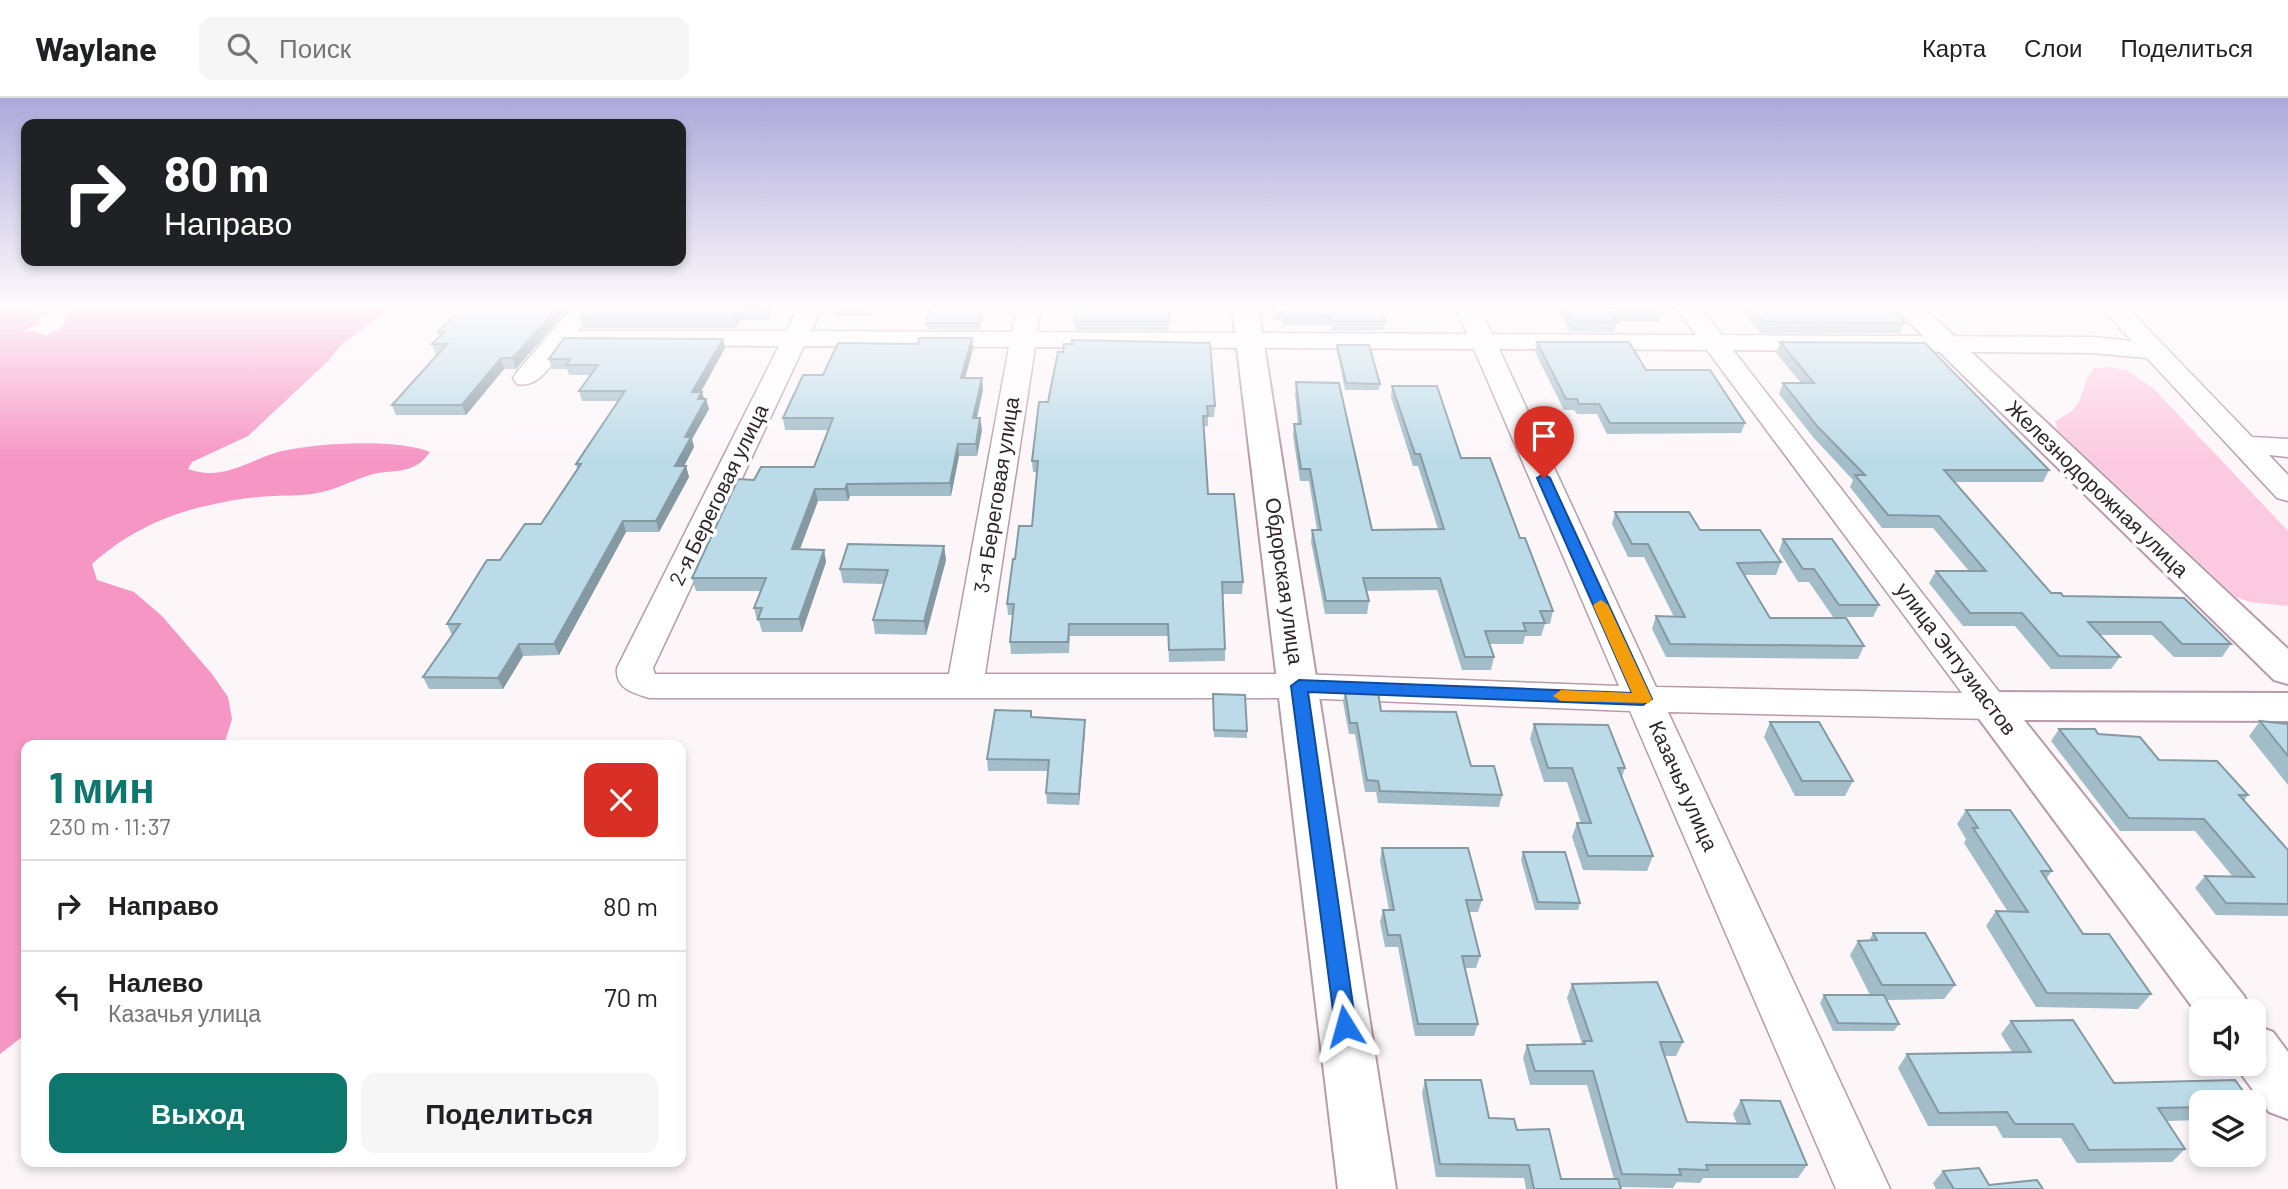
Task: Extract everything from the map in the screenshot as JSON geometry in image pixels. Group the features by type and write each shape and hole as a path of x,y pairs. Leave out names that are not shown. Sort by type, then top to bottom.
{"street":[{"path":"526,378 544,357"},
{"name":"2-я Береговая улица","path":"786,357 635,668 634,678 639,682 663,686 965,684"},
{"name":"3-я Береговая улица","path":"965,684 1020,357"},
{"name":"Обдорская улица","path":"1252,357 1367,1189"},
{"name":"Казачья улица","path":"1489,357 1863,1189"},
{"name":"улица Энтузиастов","path":"1724,357 2216,999"},
{"name":"Железнодорожная улица","path":"1959,357 2288,671"},
{"path":"2159,357 2288,492"},
{"path":"2244,445 2288,449"},
{"path":"965,684 1299,686 1643,699 1991,706 2288,707"},
{"path":"2266,1065 2288,1094"}],"shaded area":[{"path":"0,357 331,357 248,436 192,462 188,469 222,472 275,453 330,445 396,445 430,452 411,468 373,474 324,492 234,500 178,514 118,543 92,564 97,580 134,592 162,616 212,674 228,697 232,719 226,740 21,740 21,1038 0,1054"},
{"path":"2094,368 2126,370 2153,388 2288,531 2288,606 2250,602 2236,597 2058,430 2055,421 2074,409"}],"building":[{"path":"435,357 514,357 501,358 462,405 392,405"},
{"path":"713,357 692,392 702,392 698,399 706,399 685,437 691,437 675,466 686,466 656,521 623,521 554,644 519,644 498,678 423,677 460,624 447,624 487,560 500,560 525,524 541,524 581,464 576,464 625,391 579,391 598,365 566,365 570,359 549,359"},
{"path":"831,357 967,357 961,378 982,378 973,418 980,418 976,444 958,444 950,483 847,484 845,489 815,489 792,549 824,550 799,619 758,619 762,608 754,608 766,578 692,578 738,479 754,480 761,467 814,467 833,418 783,418 803,375 823,375"},
{"path":"1057,357 1211,357 1215,406 1207,406 1208,416 1203,416 1208,494 1234,494 1243,582 1222,582 1225,649 1169,650 1168,624 1069,624 1068,642 1010,642 1014,604 1007,604 1013,559 1019,526 1032,526 1038,461 1032,461 1039,402 1048,402"},
{"path":"1340,357 1372,357 1380,384 1346,383"},
{"path":"1545,357 1638,357 1646,370 1710,370 1745,423 1610,423 1599,404 1579,404 1577,399 1566,399"},
{"path":"1792,357 1939,357 2049,470 1944,470 2051,593 2061,593 2063,596 2184,598 2231,644 2182,644 2161,622 2088,622 2120,657 2059,656 2022,613 1970,613 1936,571 1986,571 1939,516 1888,515 1855,475 1865,475 1817,426 1783,383 1814,383"},
{"path":"1296,382 1339,383 1372,530 1444,529 1420,454 1415,454 1392,386 1437,386 1461,458 1490,458 1520,538 1525,538 1553,611 1540,611 1545,623 1523,623 1526,631 1485,631 1494,657 1465,657 1440,578 1363,578 1369,601 1326,601 1312,530 1321,530 1310,469 1301,469 1294,424 1301,424"},
{"path":"1615,512 1689,512 1700,530 1760,530 1781,562 1737,563 1770,618 1846,618 1864,646 1670,644 1656,616 1685,617 1648,544 1632,544"},
{"path":"1783,539 1832,539 1879,605 1839,605 1814,569 1803,569"},
{"path":"848,544 944,546 924,621 873,620 888,570 840,569"},
{"path":"1345,691 1378,692 1381,711 1456,712 1471,766 1494,766 1502,795 1380,791 1378,781 1367,780 1357,723 1350,723"},
{"path":"1213,694 1245,695 1247,731 1214,730"},
{"path":"995,710 1031,711 1031,717 1085,720 1079,794 1046,793 1049,760 987,759"},
{"path":"2260,721 2288,724 2288,756"},
{"path":"1770,722 1819,722 1853,781 1802,781"},
{"path":"1534,724 1608,725 1625,768 1618,768 1653,856 1588,856 1577,823 1591,823 1572,768 1548,768"},
{"path":"2059,729 2095,729 2098,734 2140,737 2159,760 2217,761 2248,795 2239,795 2288,850 2288,904 2226,903 2205,876 2254,877 2204,819 2129,818"},
{"path":"1966,810 2010,810 2052,871 2041,871 2083,934 2109,934 2151,994 2047,993 1996,911 2028,912 1973,828 1978,828"},
{"path":"1382,848 1468,848 1482,900 1466,900 1480,956 1462,956 1478,1024 1418,1024 1400,935 1388,935 1383,910 1394,910"},
{"path":"1523,852 1565,852 1580,903 1538,902"},
{"path":"1873,933 1925,933 1955,985 1882,985 1858,941 1877,940"},
{"path":"1657,982 1683,1042 1660,1042 1687,1122 1750,1124 1741,1100 1780,1101 1807,1165 1706,1165 1708,1170 1679,1169 1681,1175 1622,1174 1593,1071 1535,1071 1527,1045 1585,1044 1584,1041 1592,1041 1572,984"},
{"path":"1824,995 1884,995 1899,1024 1838,1023"},
{"path":"2073,1020 2114,1083 2235,1080 2242,1090 2189,1090 2189,1107 2158,1108 2185,1149 2089,1150 2073,1124 2015,1124 2007,1112 1939,1113 1907,1054 2031,1052 2011,1021"},
{"path":"1425,1080 1481,1080 1489,1118 1514,1119 1517,1130 1549,1129 1561,1179 1618,1179 1621,1189 1534,1189 1529,1165 1440,1164"},
{"path":"1979,1168 1989,1185 2037,1180 2043,1189 1954,1189 1943,1171"}],"slow traffic":[{"path":"1561,696 1643,699 1601,605"}],"route":[{"path":"1345,1026 1299,686 1643,699 1544,478"}]}
